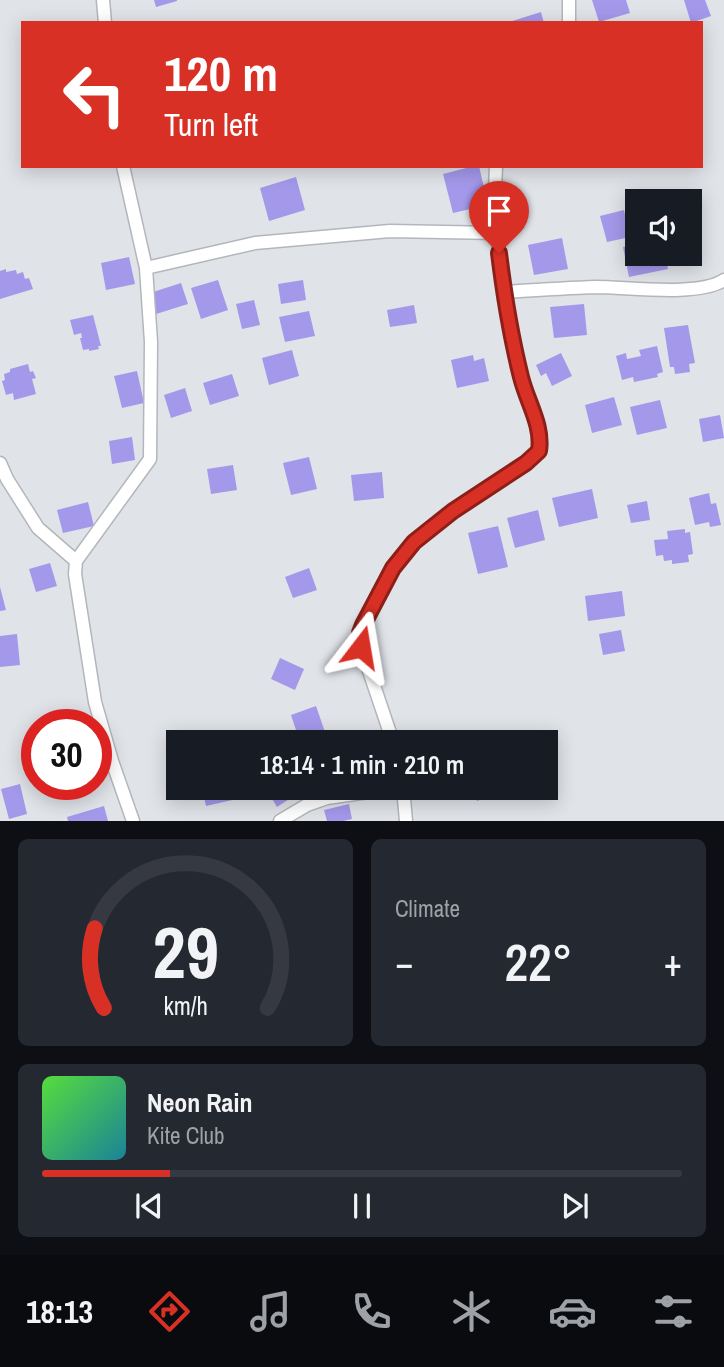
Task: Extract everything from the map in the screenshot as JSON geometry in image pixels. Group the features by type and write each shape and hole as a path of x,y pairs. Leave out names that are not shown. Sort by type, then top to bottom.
{"street":[{"path":"103,0 105,21"},
{"path":"569,0 569,21"},
{"path":"123,168 146,268 151,342 150,459 76,561 75,574 95,702 133,821"},
{"path":"389,730 361,647 360,633 393,568 414,542 453,511 526,463 539,451 541,437 521,378 504,292 496,233 496,168"},
{"path":"146,268 255,243 390,230 496,233"},
{"path":"504,292 594,287 668,290 717,285 724,279"},
{"path":"0,463 38,528 76,561"},
{"path":"280,821 321,800"},
{"path":"404,800 406,821"}],"building":[{"path":"154,0 177,0 177,1 156,7"},
{"path":"592,0 626,0 630,13 599,21"},
{"path":"684,0 705,0 711,16 690,21"},
{"path":"541,12 543,21 512,21"},
{"path":"466,168 479,168 488,205 453,213 443,174"},
{"path":"296,177 305,210 269,221 260,188"},
{"path":"624,210 625,238 607,242 600,216"},
{"path":"562,238 568,269 534,275 528,245"},
{"path":"129,257 135,284 106,290 101,263"},
{"path":"627,266 667,266 668,269 629,277"},
{"path":"6,269 6,272 16,270 17,274 23,272 25,279 29,278 33,289 0,299 0,271"},
{"path":"218,280 228,310 201,319 191,288"},
{"path":"303,280 306,300 281,304 278,284"},
{"path":"181,283 188,304 156,314 150,293"},
{"path":"254,300 260,325 242,329 236,304"},
{"path":"584,304 587,335 554,338 550,307"},
{"path":"414,305 417,323 390,327 387,310"},
{"path":"309,311 315,336 285,342 279,317"},
{"path":"93,315 101,346 98,346 99,349 83,350 81,333 74,335 70,320"},
{"path":"688,325 695,363 689,364 690,372 675,374 674,367 670,367 664,328"},
{"path":"657,346 663,372 657,374 658,377 634,382 633,377 622,380 616,356 626,353 627,359 641,356 639,350"},
{"path":"292,350 299,376 269,385 262,358"},
{"path":"561,353 572,376 552,386 546,373 541,376 536,365"},
{"path":"473,355 474,361 484,358 489,381 457,388 451,360"},
{"path":"28,364 30,372 33,371 36,378 32,379 36,394 14,400 13,393 6,395 2,381 5,380 4,374 10,372 10,369"},
{"path":"137,371 144,403 122,408 114,376"},
{"path":"232,374 239,396 210,405 203,383"},
{"path":"185,388 192,411 171,418 164,395"},
{"path":"614,397 622,425 592,433 585,405"},
{"path":"660,400 667,428 637,435 630,407"},
{"path":"720,415 724,438 703,442 699,419"},
{"path":"132,437 135,460 112,464 109,441"},
{"path":"309,457 317,489 291,495 283,463"},
{"path":"233,465 237,490 211,494 207,469"},
{"path":"382,472 384,498 354,501 351,475"},
{"path":"592,489 598,518 559,527 552,498"},
{"path":"709,493 711,504 716,503 721,525 710,527 709,522 695,525 689,498"},
{"path":"647,501 650,520 631,523 627,505"},
{"path":"88,502 94,526 63,533 57,510"},
{"path":"538,510 545,540 515,548 507,518"},
{"path":"498,526 508,567 478,574 468,533"},
{"path":"685,529 685,533 690,532 693,554 688,555 689,562 672,564 672,560 664,561 663,555 656,556 654,540 668,539 667,531"},
{"path":"50,563 57,586 36,592 29,569"},
{"path":"309,568 317,590 293,598 285,577"},
{"path":"0,587 6,610 0,611"},
{"path":"622,591 625,616 588,621 585,596"},
{"path":"621,630 625,651 603,655 599,634"},
{"path":"17,634 20,665 0,667 0,636"},
{"path":"280,658 304,669 295,690 271,679"},
{"path":"316,706 324,730 296,730 291,715"},
{"path":"20,784 21,800 24,800 27,814 9,819 1,789"},
{"path":"205,800 233,800 206,806"},
{"path":"273,800 288,800 277,807"},
{"path":"349,804 352,819 327,821 324,810"},
{"path":"104,806 108,821 68,821 67,817"}],"route":[{"path":"361,647 360,633 363,625 393,568 414,542 453,511 526,463 539,451 541,437 521,378 499,253"}]}
